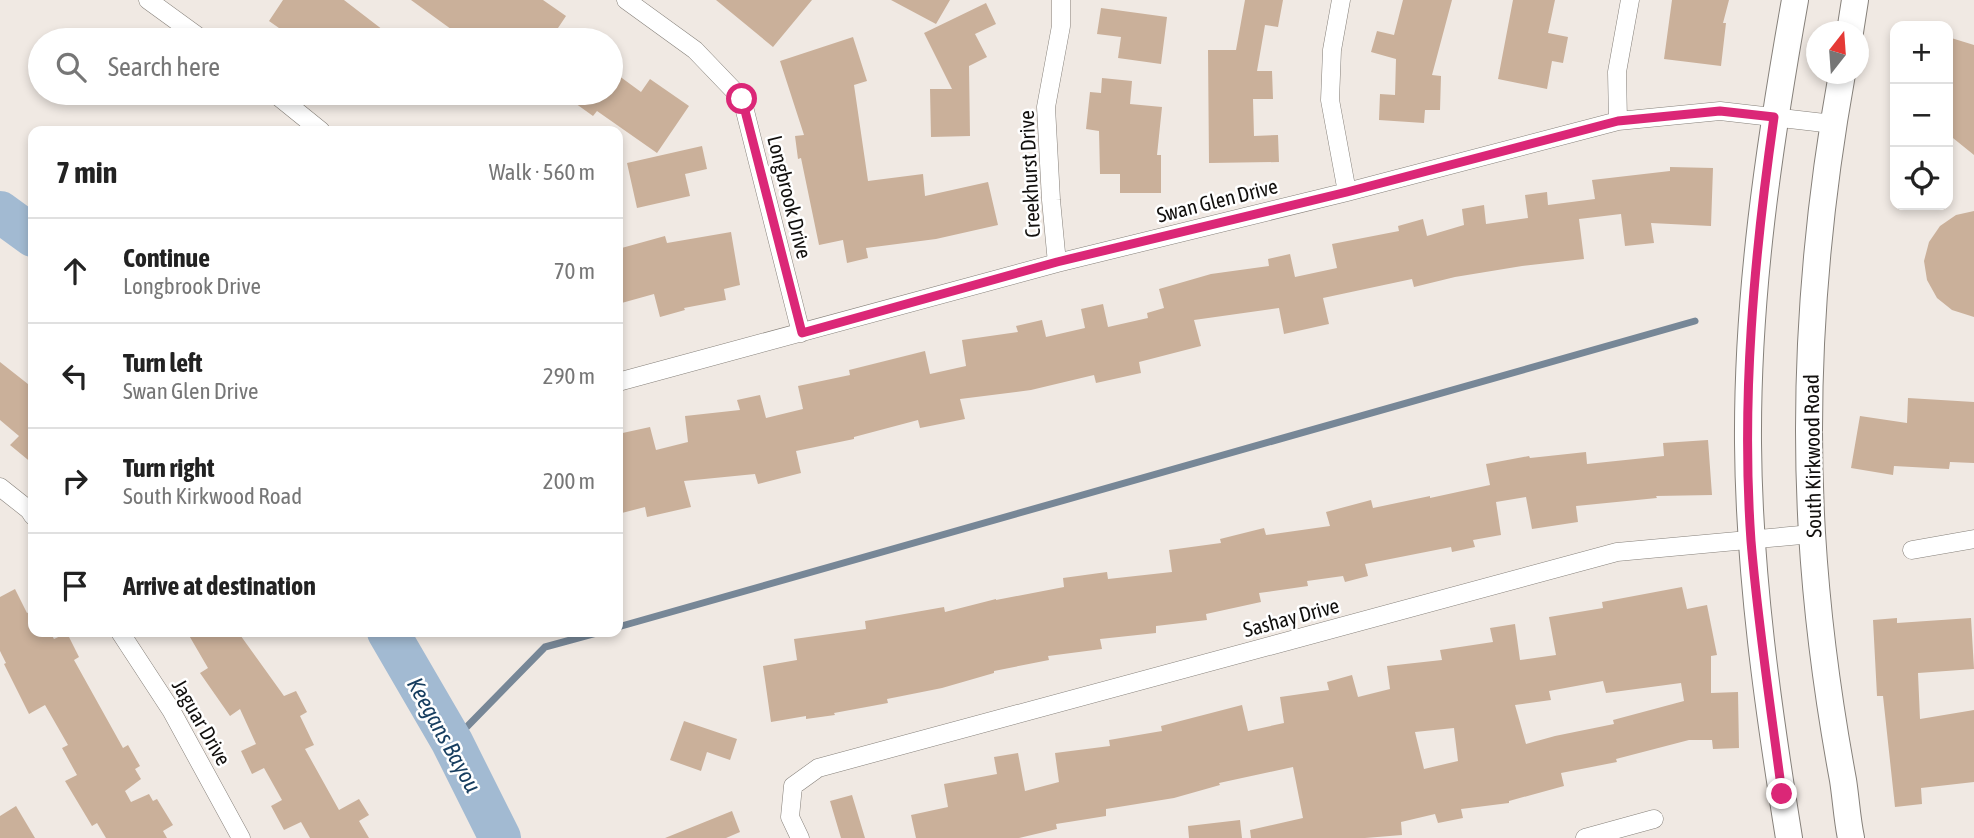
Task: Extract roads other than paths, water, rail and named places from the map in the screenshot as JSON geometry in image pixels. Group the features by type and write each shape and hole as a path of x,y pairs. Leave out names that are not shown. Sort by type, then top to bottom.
{"main road":[{"path":"1789,838 1764,664 1751,540 1748,442 1751,329 1764,191 1774,117 1796,0"},
{"path":"1852,21 1855,0"},
{"name":"South Kirkwood Road","path":"1840,84 1833,124 1813,311 1809,436 1812,534 1825,671 1851,838"}],"street":[{"path":"149,0 187,28"},
{"name":"Longbrook Drive","path":"626,0 695,50 742,99 802,333"},
{"name":"Creekhurst Drive","path":"1057,262 1046,107 1061,26 1061,0"},
{"path":"1341,0 1332,50 1330,100 1347,192"},
{"path":"1618,121 1617,72 1630,0"},
{"path":"289,105 315,126"},
{"name":"Swan Glen Drive","path":"623,381 1057,262 1347,192 1618,121 1720,111 1833,124"},
{"path":"0,487 28,511"},
{"name":"Sashay Drive","path":"800,838 790,817 793,786 818,768 1617,552 1812,534"},
{"path":"1912,551 1974,539"},
{"name":"Jaguar Drive","path":"123,637 171,709 241,838"},
{"path":"1585,838 1654,820"}],"waterway":[{"name":"Keegans Bayou","path":"0,212 28,232"},
{"path":"623,626 1695,321"},
{"name":"Keegans Bayou","path":"391,637 452,742 500,838"},
{"path":"452,742 545,647 582,637"}]}
